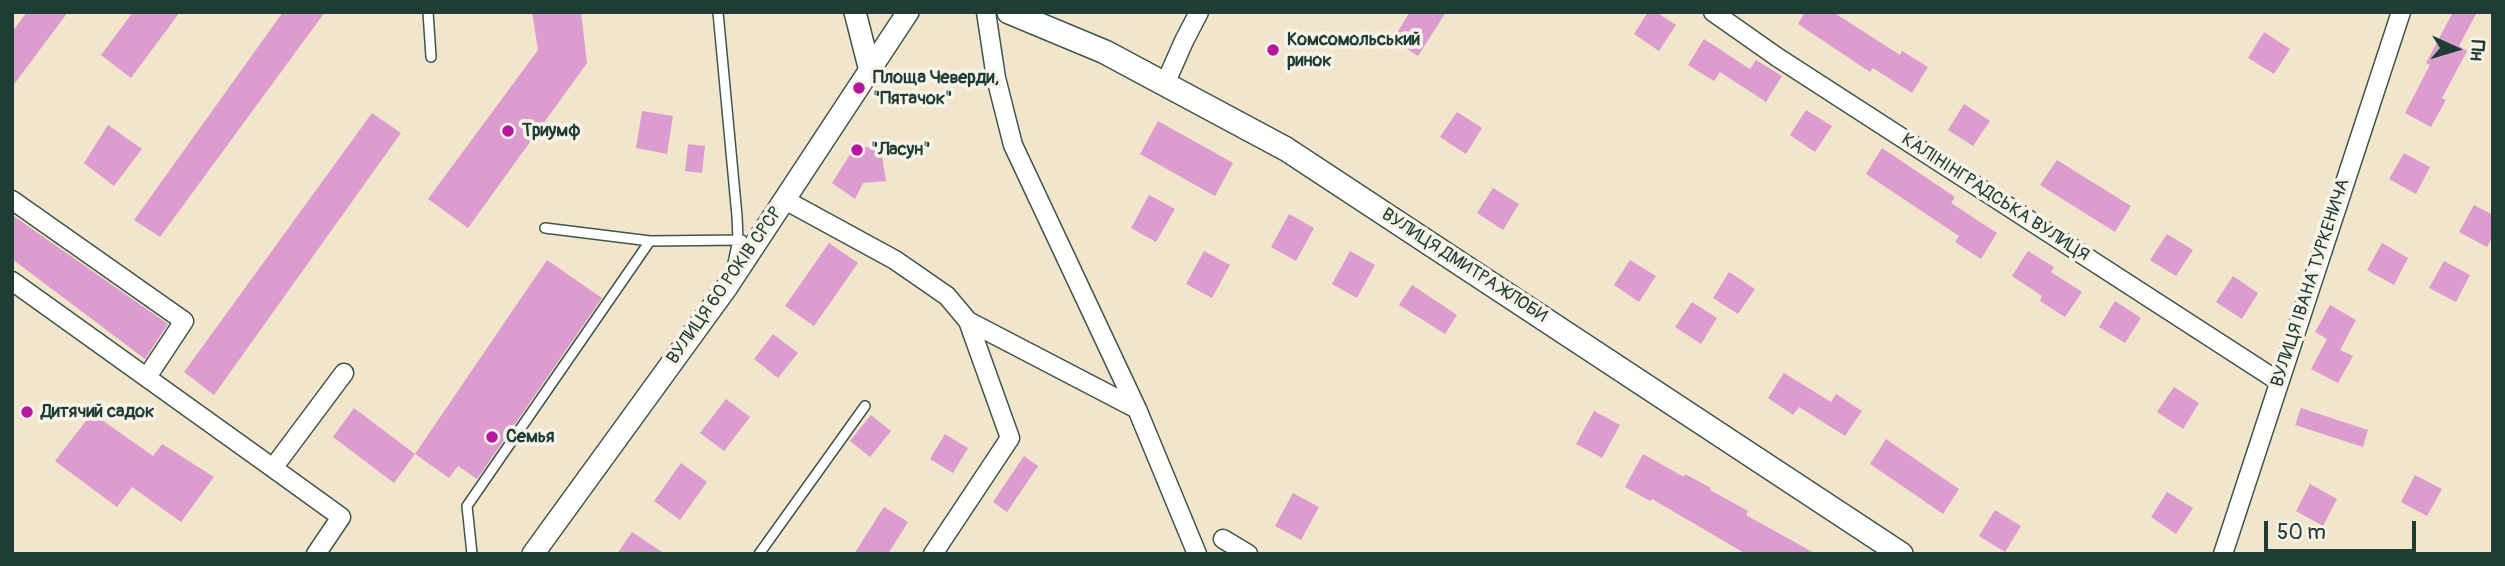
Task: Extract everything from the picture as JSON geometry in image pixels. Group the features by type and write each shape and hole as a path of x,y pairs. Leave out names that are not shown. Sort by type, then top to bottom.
{"main road":[{"name":"ВУЛИЦЯ ДМИТРА ЖЛОБИ","path":"1009,12 1105,52 1286,149 1901,554"}],"street":[{"path":"855,12 870,71"},
{"name":"ВУЛИЦЯ 60 РОКІВ СРСР","path":"533,554 727,287 747,241 785,200 908,12"},
{"path":"986,12 996,78 1013,145 1137,409 1197,554"},
{"path":"1165,84 1199,12"},
{"name":"КАЛІНІНГРАДСЬКА ВУЛИЦЯ","path":"1713,12 1777,57 2278,381"},
{"name":"ВУЛИЦЯ ІВАНА ТУРКЕНИЧА","path":"2223,554 2401,12"},
{"path":"12,200 184,321 147,377"},
{"path":"785,200 895,260 947,296 968,321 1010,438 933,554"},
{"path":"12,281 341,517 316,554"},
{"path":"968,321 1137,409"},
{"path":"273,468 344,373"},
{"path":"1223,539 1248,554"}],"lane":[{"path":"428,12 431,57"},
{"path":"545,228 650,241 747,241 718,12"},
{"path":"472,554 467,506 650,241"},
{"path":"759,554 865,406"}],"building":[{"path":"27,12 68,12 12,87 12,32"},
{"path":"133,12 180,12 131,78 101,55"},
{"path":"283,12 325,12 160,237 134,220"},
{"name":"Триумф","path":"532,12 581,12 587,63 468,228 428,199 538,50"},
{"path":"1410,12 1446,12 1418,56 1393,39"},
{"path":"1648,12 1656,12 1676,25 1659,51 1634,34"},
{"path":"1805,12 1833,12 1900,55 1902,51 1928,67 1912,93 1873,68 1870,72 1798,24"},
{"path":"2453,12 2477,12 2459,46 2467,51 2442,98 2446,100 2431,127 2405,113 2430,65 2426,63"},
{"path":"2264,32 2290,49 2274,74 2248,58"},
{"path":"1704,39 1750,69 1756,60 1782,76 1766,102 1720,72 1714,81 1688,65"},
{"path":"1964,104 1990,121 1973,146 1948,130"},
{"path":"1806,110 1832,126 1815,152 1790,135"},
{"path":"642,111 673,116 667,154 636,148"},
{"path":"1457,112 1482,128 1466,154 1440,137"},
{"path":"372,113 401,133 214,395 184,372"},
{"path":"1158,121 1233,163 1215,196 1140,154"},
{"path":"108,125 142,149 114,186 84,163"},
{"path":"688,144 705,146 702,173 685,171"},
{"path":"856,145 881,150 886,181 863,183 855,199 832,183"},
{"path":"1882,148 1955,197 1951,203 1997,233 1981,259 1955,242 1959,236 1866,174"},
{"path":"2404,153 2430,167 2416,194 2389,179"},
{"path":"2057,160 2131,206 2115,232 2040,185"},
{"path":"1493,188 1519,204 1503,230 1477,213"},
{"path":"1149,195 1175,209 1156,242 1131,228"},
{"path":"2474,205 2493,215 2493,235 2487,247 2459,232"},
{"path":"1289,214 1314,228 1296,261 1271,247"},
{"path":"12,215 168,324 145,359 12,259"},
{"path":"2167,234 2193,250 2176,276 2150,260"},
{"path":"829,243 858,263 814,326 785,306"},
{"path":"2382,243 2408,258 2394,285 2367,270"},
{"path":"1204,251 1230,265 1212,298 1186,284"},
{"path":"1350,251 1375,265 1357,298 1332,284"},
{"path":"2028,251 2054,267 2051,272 2082,292 2065,317 2040,301 2042,296 2012,276"},
{"path":"547,260 602,298 477,479 458,466 449,478 415,454"},
{"path":"1630,260 1656,276 1639,302 1614,285"},
{"path":"2444,261 2470,275 2456,302 2429,288"},
{"path":"1729,272 1755,289 1738,314 1713,298"},
{"path":"2233,276 2258,293 2242,319 2216,302"},
{"path":"1412,285 1457,315 1445,334 1399,305"},
{"path":"2115,301 2141,318 2125,343 2099,327"},
{"path":"1692,302 1717,318 1701,344 1675,327"},
{"path":"2330,305 2356,320 2340,350 2353,356 2338,383 2311,369 2327,339 2315,332"},
{"path":"773,334 798,353 778,378 754,359"},
{"path":"1784,373 1831,402 1836,394 1862,411 1845,436 1799,407 1793,415 1768,398"},
{"path":"2174,387 2199,403 2183,429 2157,412"},
{"path":"726,399 750,417 724,451 700,433"},
{"path":"354,408 415,454 394,483 333,437"},
{"path":"2301,408 2368,430 2363,447 2295,425"},
{"path":"1594,411 1620,425 1602,458 1576,444"},
{"path":"92,413 153,456 162,444 214,477 181,522 132,487 117,507 55,461"},
{"path":"871,415 891,431 870,457 850,441"},
{"path":"945,434 968,448 953,473 930,459"},
{"path":"1886,439 1959,489 1943,514 1870,464"},
{"path":"1643,454 1684,477 1685,474 1711,488 1710,490 1748,511 1746,515 1816,554 1746,554 1652,499 1650,501 1625,487"},
{"path":"1024,456 1038,466 1007,512 993,502"},
{"path":"681,463 707,482 680,520 654,501"},
{"path":"2415,475 2442,489 2427,516 2401,502"},
{"path":"2310,484 2337,499 2323,526 2296,511"},
{"path":"2167,492 2193,508 2176,534 2151,517"},
{"path":"1293,493 1319,507 1301,540 1275,526"},
{"path":"884,507 908,522 888,554 854,554"},
{"path":"1995,510 2021,526 2005,552 1979,536"},
{"path":"632,532 665,554 617,554"}],"place":[{"name":"Комсомольський ринок","path":"1273,50"},
{"name":"Площа Чеверди, \"Пятачок\"","path":"859,88"},
{"name":"Триумф","path":"508,131"},
{"name":"\"Ласун\"","path":"857,150"},
{"name":"Дитячий садок","path":"27,412"},
{"name":"Семья","path":"492,437"}]}
